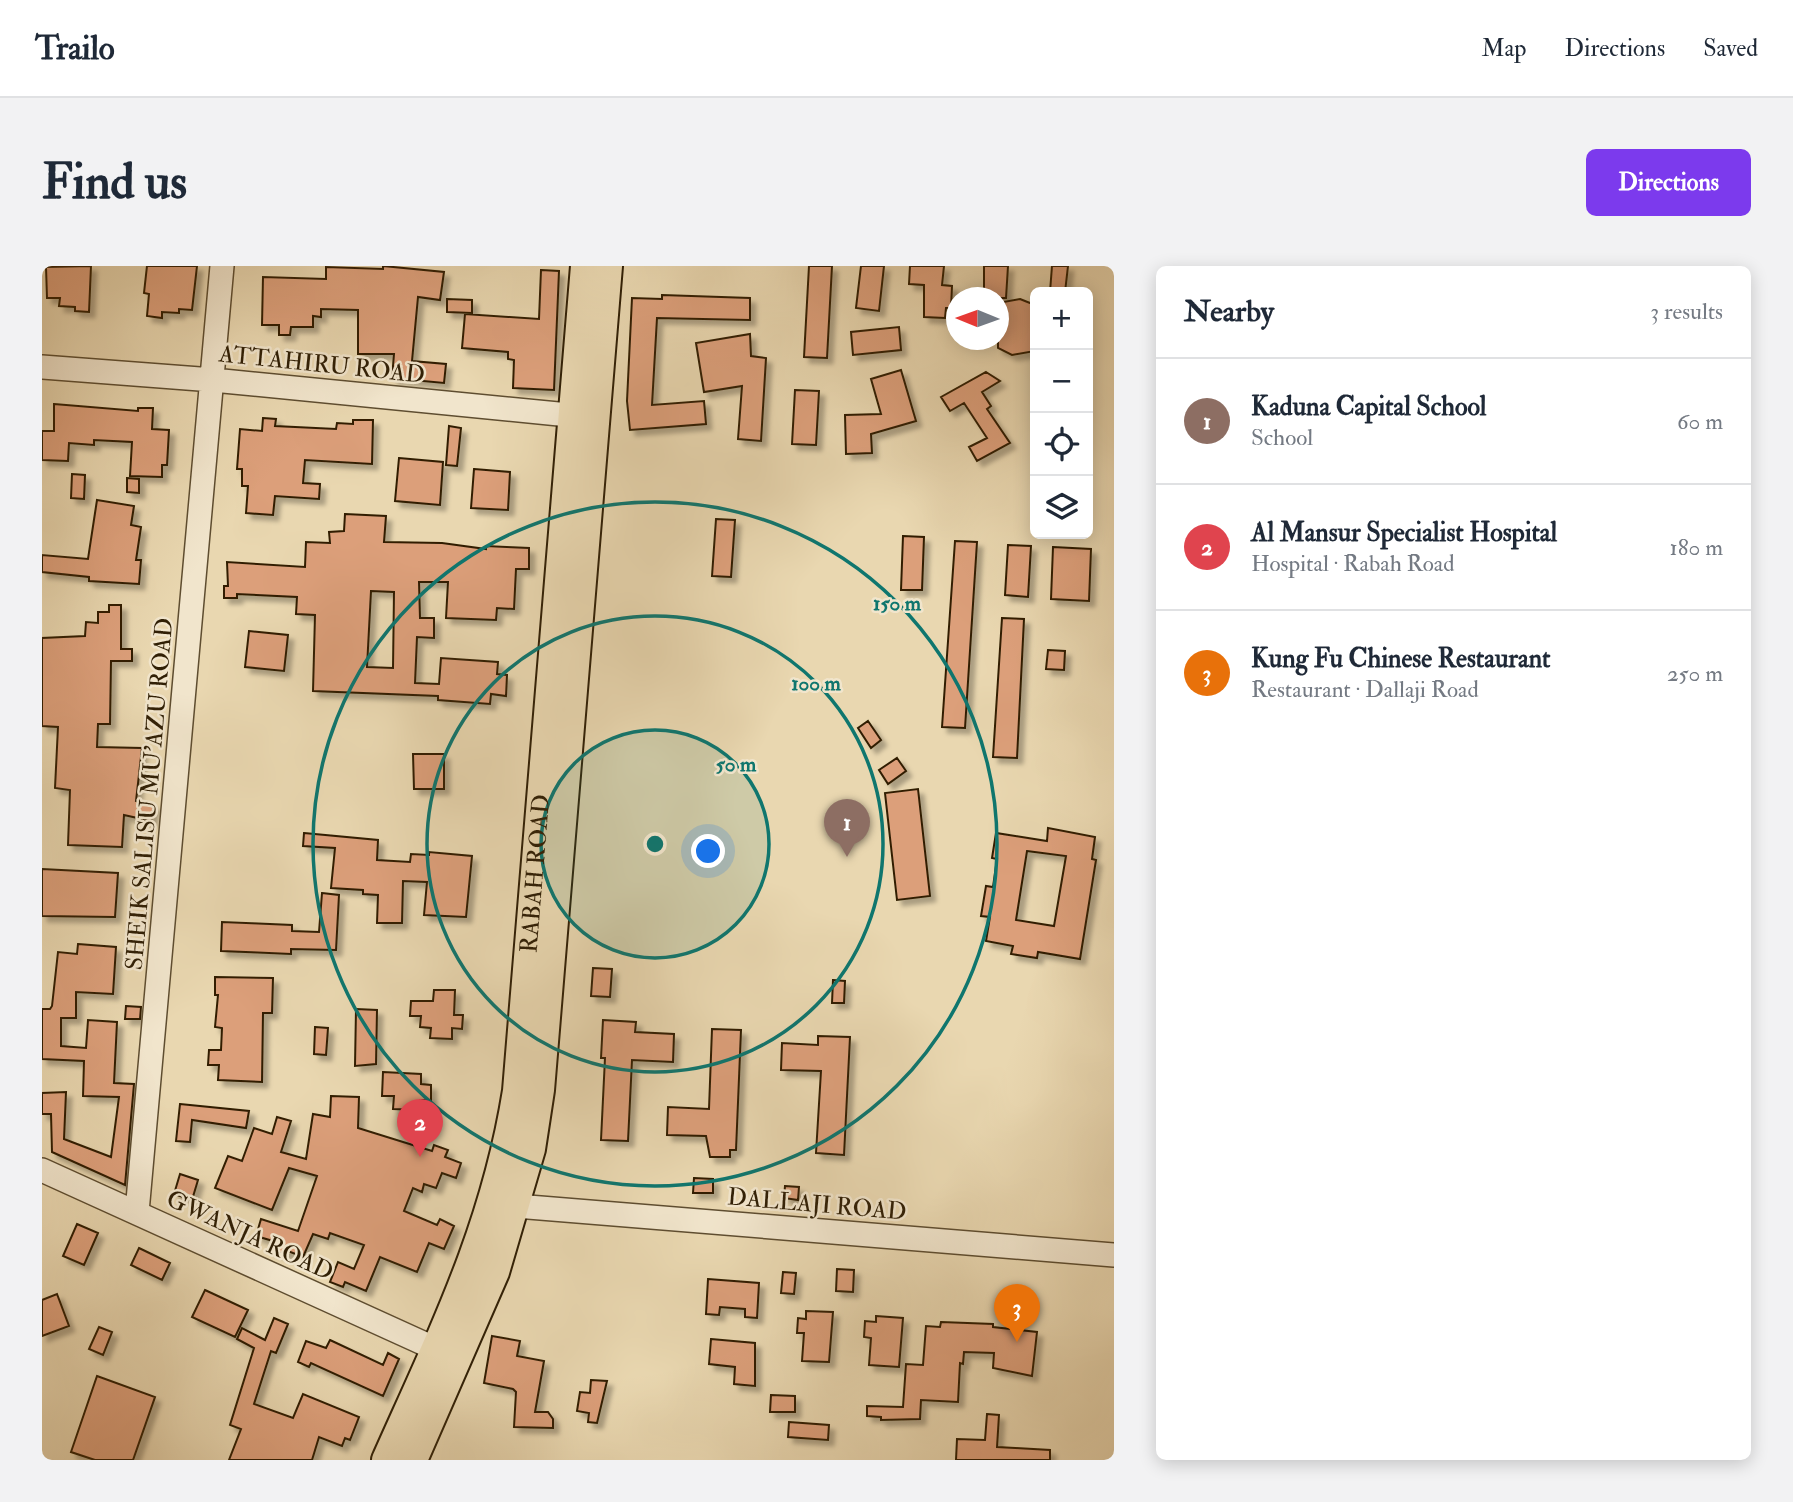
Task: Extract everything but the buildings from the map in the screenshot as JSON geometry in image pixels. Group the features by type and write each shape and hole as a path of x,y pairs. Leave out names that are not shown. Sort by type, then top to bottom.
{"main road":[{"name":"RABAH ROAD","path":"412,1460 495,1272 531,1149 540,1090 584,416 585,266"},
{"name":"RABAH ROAD","path":"386,1460 470,1271 493,1204 508,1146 517,1091 584,416 608,266"}],"street":[{"name":"SHEIK SALISU MU'AZU ROAD","path":"137,1212 222,266"},
{"name":"ATTAHIRU ROAD","path":"42,367 213,380 584,416"},
{"name":"GWANJA ROAD","path":"42,1171 436,1349"},
{"name":"DALLAJI ROAD","path":"516,1206 1114,1255"}],"place":[{"name":"Kaduna Capital School","path":"847,857"},
{"name":"Al Mansur Specialist Hospital","path":"420,1157"},
{"name":"Kung Fu Chinese Restaurant","path":"1017,1342"}]}
